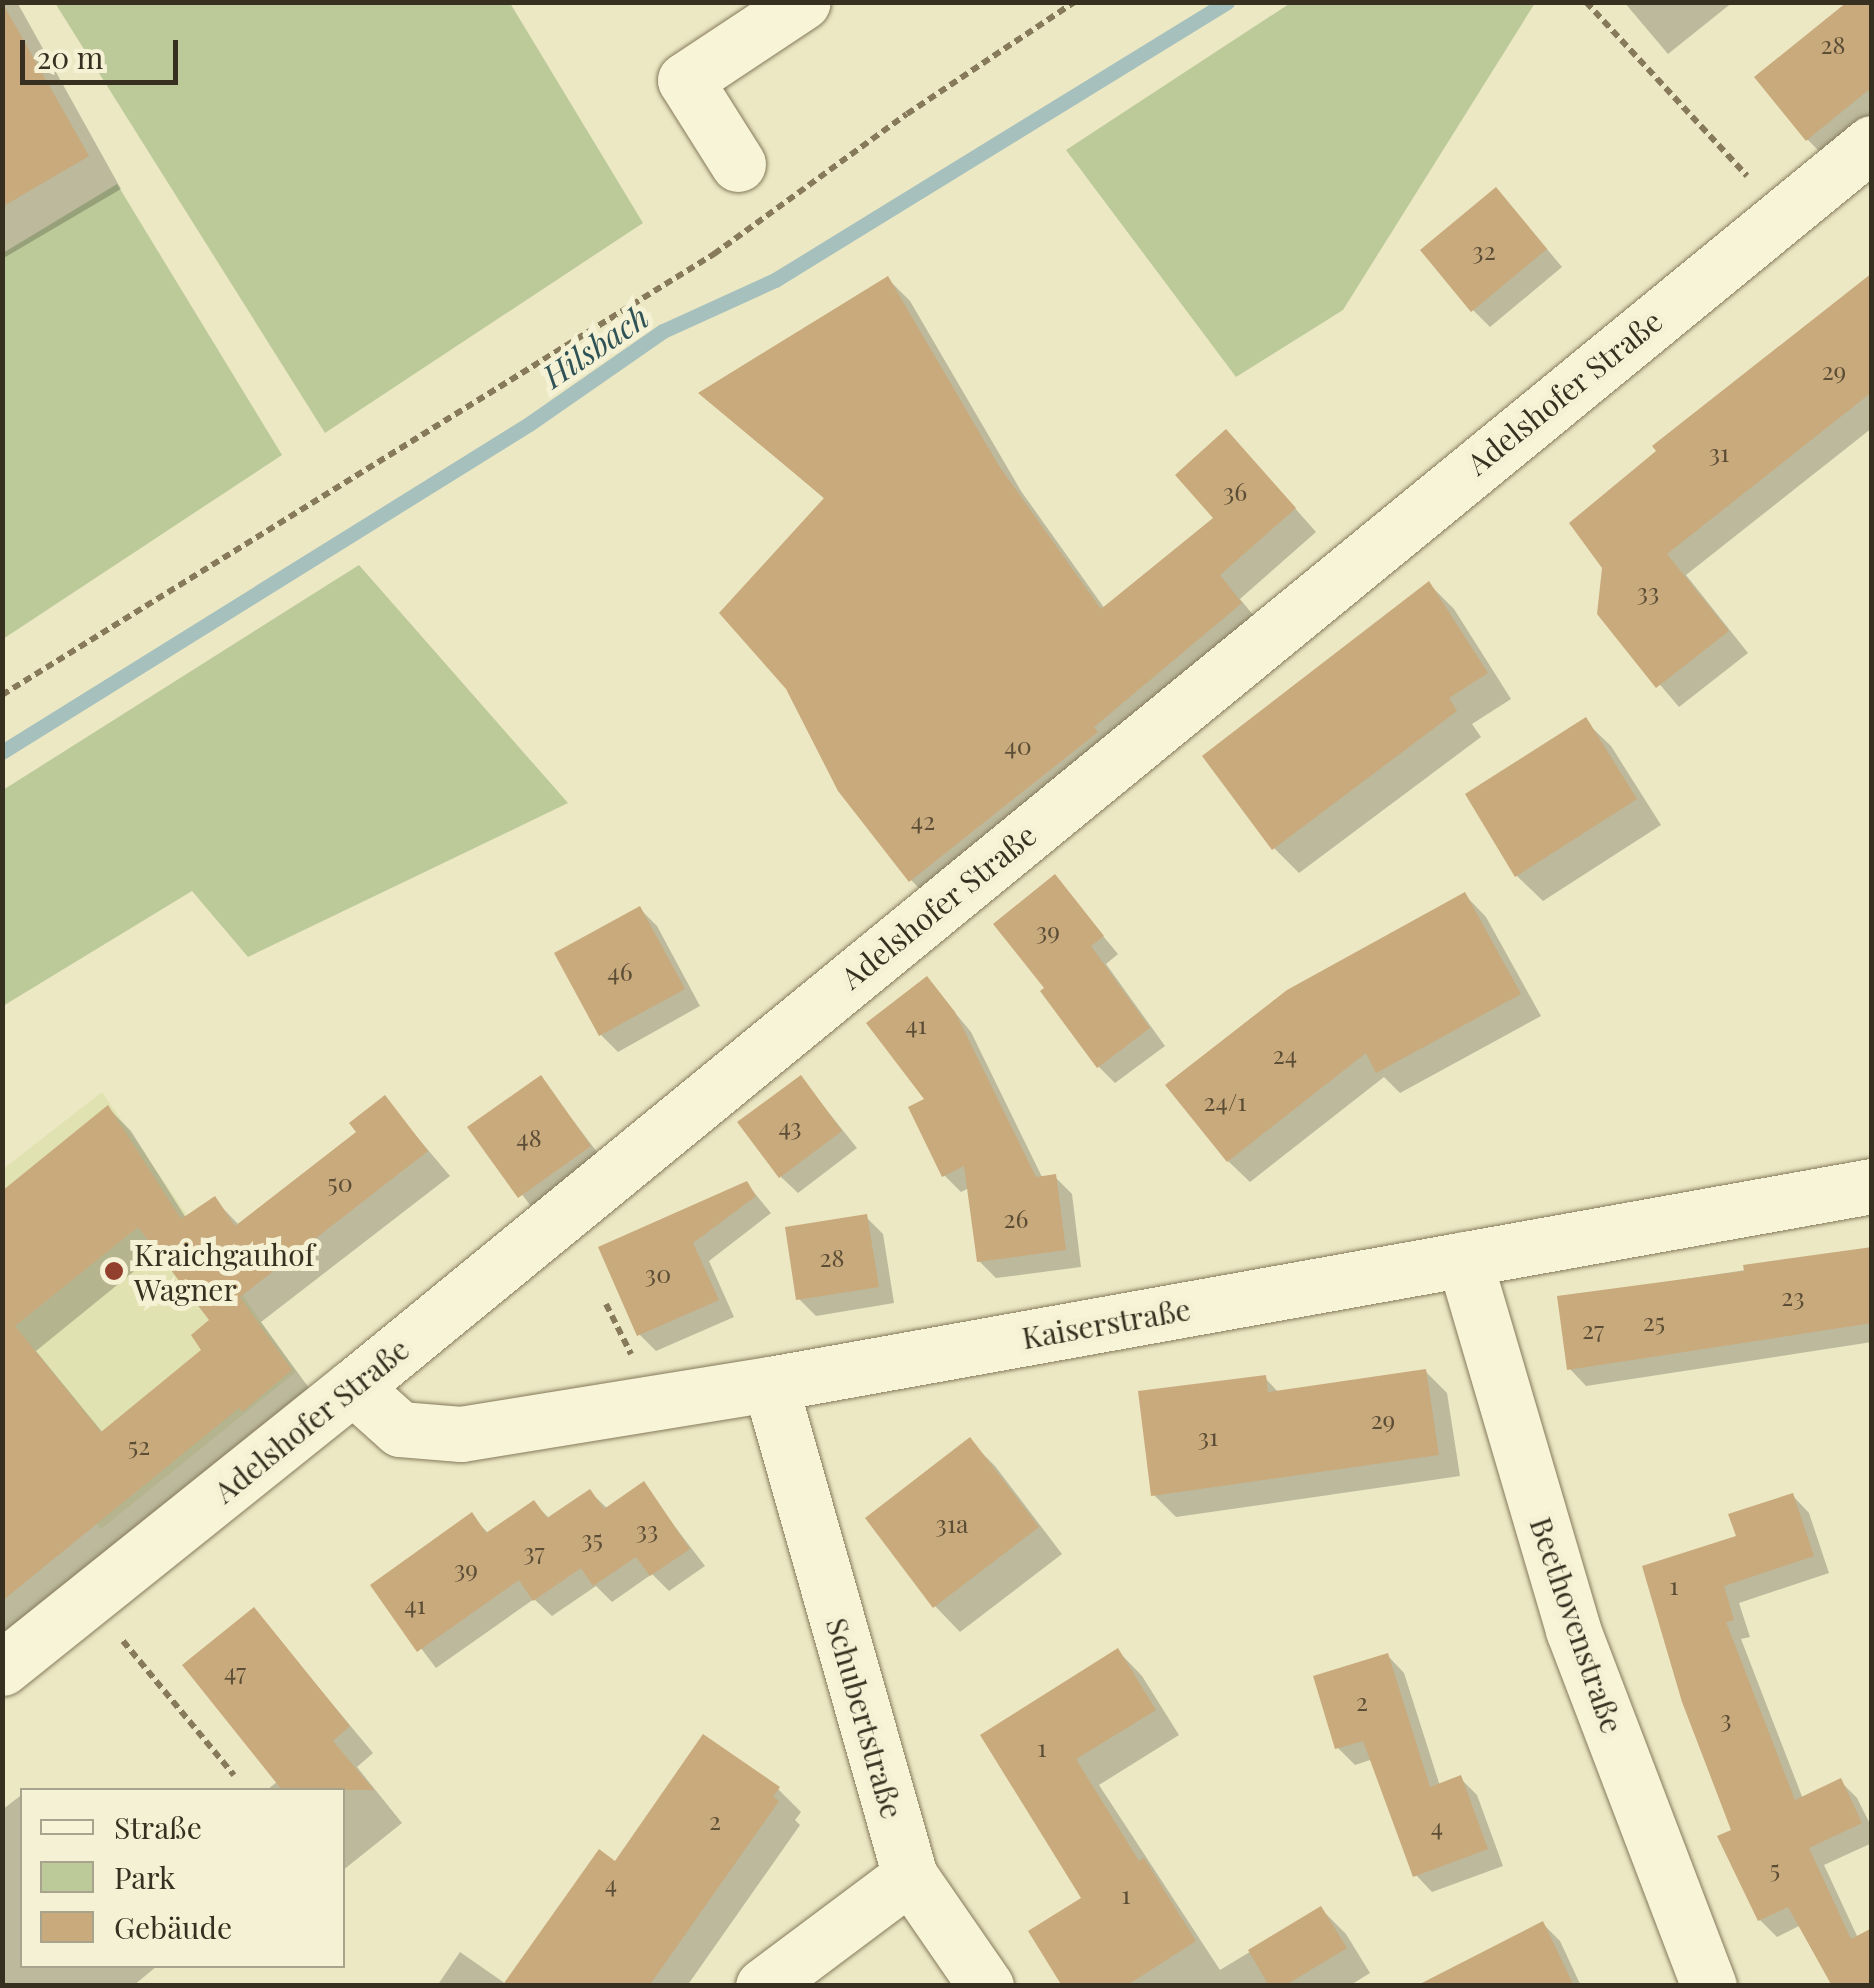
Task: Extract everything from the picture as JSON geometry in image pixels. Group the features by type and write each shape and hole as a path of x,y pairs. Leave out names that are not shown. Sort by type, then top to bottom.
{"street":[{"path":"738,164 685,80 803,2"},
{"name":"Adelshofer Straße","path":"2,1668 353,1387 1872,142"},
{"name":"Kaiserstraße","path":"353,1387 400,1429 461,1434 770,1384 1872,1186"},
{"name":"Beethovenstraße","path":"1464,1259 1574,1630 1710,1986"},
{"name":"Schubertstraße","path":"770,1384 910,1876 986,1986"},
{"path":"763,1986 910,1876"}],"path":[{"path":"2,694 714,254 906,114 1074,2"},
{"path":"1586,2 1782,214"},
{"path":"89,1600 234,1775"}],"green space":[{"path":"1292,2 1535,3 1343,310 1236,377 1066,150"},
{"path":"55,3 510,3 643,223 325,433"},
{"path":"117,184 282,455 3,639 3,253"},
{"path":"359,565 568,803 248,957 192,891 3,1006 3,790"},
{"name":"Kraichgauhof Wagner","path":"102,1092 296,1372 101,1529 3,1406 3,1169"}],"building":[{"path":"2,2 89,156 2,207"},
{"path":"1847,2 1872,2 1872,87 1806,141 1754,77"},
{"path":"1496,187 1547,249 1471,312 1420,250"},
{"path":"1872,273 1872,392 1667,554 1729,631 1656,688 1597,614 1602,568 1569,523 1656,451 1652,446"},
{"path":"888,276 999,466 1101,609 1213,518 1175,475 1226,429 1296,508 1220,575 1242,603 1094,727 1098,732 909,882 838,791 786,689 719,613 824,498 698,393"},
{"path":"1429,581 1488,673 1449,698 1457,711 1272,850 1202,756"},
{"path":"1586,717 1637,799 1515,877 1465,794"},
{"path":"1055,874 1104,936 1091,946 1150,1028 1097,1068 1040,991 1044,988 993,924"},
{"path":"1465,892 1521,994 1376,1073 1366,1053 1227,1162 1165,1085 1287,990"},
{"path":"640,906 685,989 599,1036 554,953"},
{"path":"927,976 955,1012 1036,1177 1056,1174 1066,1250 977,1262 964,1166 942,1177 908,1107 924,1099 866,1023"},
{"path":"541,1075 591,1146 518,1198 467,1127"},
{"path":"801,1075 842,1131 779,1178 737,1122"},
{"name":"Kraichgauhof Wagner","path":"385,1095 428,1151 240,1297 292,1370 242,1412 239,1408 2,1601 2,1191 108,1105 181,1219 215,1196 235,1226 356,1132 349,1123","holes":["138,1227 209,1320 191,1335 201,1350 101,1432 15,1326"]},
{"path":"747,1181 756,1196 693,1243 719,1300 637,1336 598,1247"},
{"path":"867,1214 879,1287 796,1300 785,1227"},
{"path":"1872,1247 1872,1323 1567,1370 1557,1296 1744,1271 1743,1265"},
{"path":"1426,1369 1439,1455 1151,1496 1138,1391 1266,1375 1268,1392"},
{"path":"970,1437 1039,1527 933,1608 865,1518"},
{"path":"644,1481 690,1549 650,1576 636,1557 593,1586 581,1568 533,1601 519,1580 417,1652 370,1585 472,1512 486,1533 534,1500 547,1518 590,1489 604,1509"},
{"path":"1793,1493 1814,1556 1724,1586 1734,1620 1726,1622 1795,1800 1841,1778 1862,1823 1809,1848 1851,1939 1872,1928 1872,1986 1832,1986 1788,1907 1758,1921 1717,1836 1731,1830 1682,1702 1642,1566 1736,1536 1728,1514"},
{"path":"254,1607 350,1726 333,1741 374,1790 280,1788 182,1665"},
{"path":"1118,1648 1156,1710 1076,1759 1139,1861 1144,1858 1196,1941 1126,1986 1062,1986 1028,1931 1081,1898 980,1735"},
{"path":"1388,1653 1430,1787 1461,1775 1488,1849 1413,1877 1363,1741 1335,1749 1313,1676"},
{"path":"703,1734 780,1787 773,1797 779,1801 649,1986 502,1986 599,1849 615,1861"},
{"path":"1321,1906 1347,1948 1284,1986 1269,1986 1248,1950"},
{"path":"1543,1921 1574,1986 1416,1986"}],"waterway":[{"name":"Hilsbach","path":"2,752 529,424 663,331 775,280 1227,2"}],"place":[{"name":"Kraichgauhof Wagner","path":"114,1271"}]}
